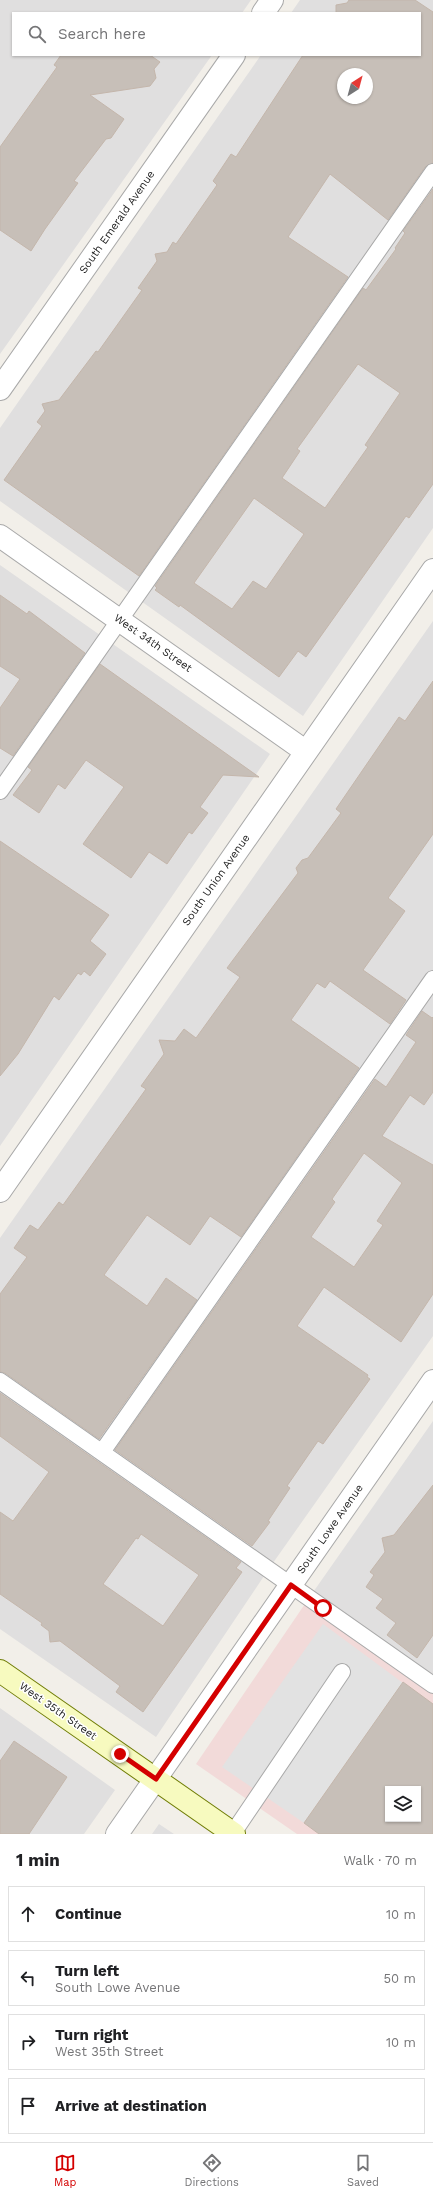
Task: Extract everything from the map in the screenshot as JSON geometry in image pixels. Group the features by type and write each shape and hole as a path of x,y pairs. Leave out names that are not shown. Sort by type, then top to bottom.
{"main road":[{"name":"West 35th Street","path":"0,1671 234,1833"}],"street":[{"path":"264,12 272,0"},
{"name":"South Emerald Avenue","path":"0,389 233,56"},
{"name":"West 34th Street","path":"0,536 305,751"},
{"name":"South Union Avenue","path":"0,1191 305,751 433,570"},
{"name":"South Lowe Avenue","path":"117,1834 433,1381"}],"lane":[{"path":"0,791 433,172"},
{"path":"102,1452 433,979"},
{"path":"0,1381 433,1685"},
{"path":"234,1833 342,1672"}],"shaded area":[{"path":"0,0 251,0 243,12 12,12 12,56 211,56 0,354"},
{"path":"300,0 433,0 433,528 303,716 0,501 0,428 260,56 421,56 421,12 292,12"},
{"path":"0,565 270,754 0,1146"},
{"path":"433,621 433,1336 268,1570 156,1737 0,1629 0,1238"},
{"path":"433,1421 433,1685 309,1598"},
{"path":"309,1598 433,1686 433,1834 297,1834 196,1764"},
{"path":"323,1624 403,1683 304,1823 222,1767"},
{"path":"0,1708 115,1790 84,1834 0,1834"},
{"path":"159,1824 174,1834 152,1834"}],"building":[{"path":"349,0 415,0 433,12 433,163 425,167 388,220 330,174 288,237 348,277 139,576 4,480 42,426 37,422 45,411 42,404 59,400 96,351 98,352 142,290 138,288 157,261 155,254 167,252 173,242 176,244 217,185 213,181 231,154 236,157 302,56 421,56 421,12 336,12 336,5 347,3"},
{"path":"60,56 151,56 160,62 154,69 156,78 150,86 90,95 124,119 111,138 106,139 74,181 78,183 31,251 0,230 0,147 57,67 54,65"},
{"path":"433,189 433,484 409,518 406,516 306,657 298,651 279,677 180,605 179,607 155,590 157,588 155,586 363,288 366,290 396,249 395,248 405,233 403,231","holes":["358,364 400,393 365,445 368,447 325,508 282,478 300,451 297,449","254,498 304,534 266,589 253,581 232,609 194,583"]},
{"path":"0,595 27,614 29,611 85,653 13,756 0,748 0,708 20,679 0,666"},
{"path":"100,664 259,777 223,775 200,807 208,813 192,834 189,832 167,864 149,852 131,878 83,844 124,787 86,760 65,789 58,784 39,813 13,795 32,770 28,767"},
{"path":"433,681 433,834 388,898 405,911 363,970 406,1000 390,1024 330,981 325,988 317,983 291,1020 359,1068 241,1237 210,1216 190,1245 147,1215 104,1275 147,1306 166,1278 197,1300 99,1439 5,1373 0,1372 0,1294 27,1257 14,1248 30,1225 38,1230 59,1202 63,1205 146,1089 141,1086 164,1054 159,1040 175,1041 184,1029 196,1038 240,977 227,968 298,873 296,868 302,860 308,858 341,813 336,809 399,717 405,721"},
{"path":"0,841 109,915 90,941 106,954 90,976 84,971 81,975 78,973 59,1000 54,996 18,1054 0,1076"},
{"path":"422,1011 432,1018 433,1017 433,1092 424,1105 410,1095 382,1136 433,1165 433,1294 401,1342 324,1287 297,1326 368,1375 367,1377 370,1379 323,1444 318,1441 287,1486 290,1488 268,1521 270,1522 252,1546 115,1450 375,1079 386,1087 416,1042 406,1035","holes":["364,1153 402,1183 377,1221 383,1225 354,1267 311,1237 335,1202 332,1199"]},
{"path":"0,1393 241,1562 236,1568 242,1572 143,1712 116,1692 120,1686 60,1641 50,1642 49,1631 41,1625 42,1623 0,1594 0,1512 13,1521 49,1472 0,1436","holes":["141,1534 199,1575 163,1626 103,1584 136,1538 138,1539"]},
{"path":"433,1485 433,1635 417,1658 387,1635 396,1623 376,1608 383,1599 366,1587 374,1575 370,1572 385,1552 382,1538 394,1535"},
{"path":"403,1682 433,1704 433,1834 319,1834 304,1823"},
{"path":"14,1741 67,1777 29,1834 0,1834 0,1761"}],"route":[{"path":"120,1754 156,1779 291,1585 323,1608"}]}
